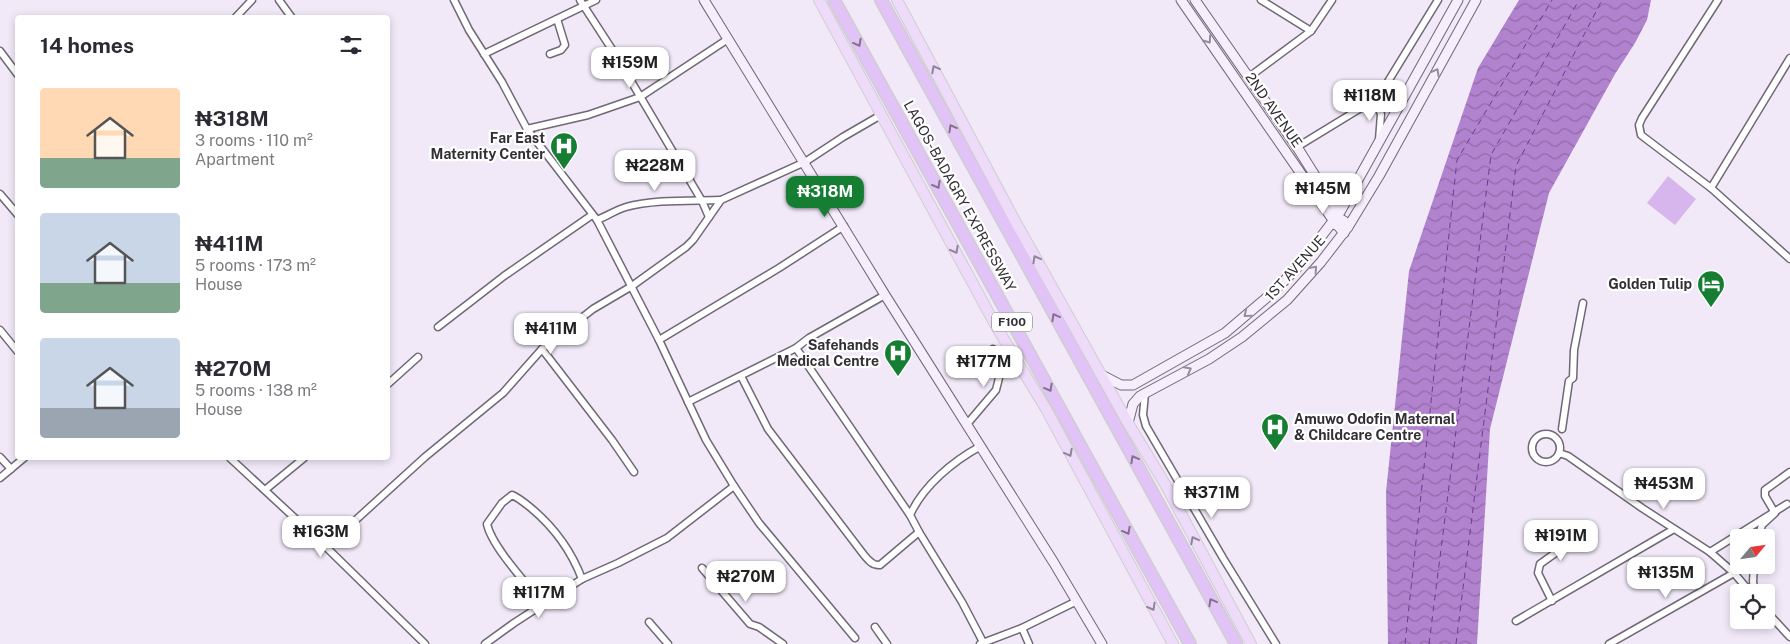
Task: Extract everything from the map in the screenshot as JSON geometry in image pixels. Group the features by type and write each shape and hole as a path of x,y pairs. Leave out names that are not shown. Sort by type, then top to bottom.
{"highway":[{"name":"LAGOS-BADAGRY EXPRESSWAY","path":"834,0 1190,644"},
{"name":"LAGOS-BADAGRY EXPRESSWAY","path":"881,0 1236,644"}],"main road":[{"path":"704,0 885,295 968,423 1102,644"},
{"path":"819,0 997,328 1046,409 1172,644"},
{"path":"897,0 1014,219 1128,424 1165,484 1251,644"},
{"name":"2ND AVENUE","path":"1181,0 1333,220 1338,226 1346,230"},
{"name":"2ND AVENUE","path":"1195,0 1297,147 1329,197 1336,209 1334,220"},
{"name":"1ST AVENUE","path":"1100,374 1122,385 1133,385 1215,340 1271,294 1296,268 1334,220 1458,0"},
{"name":"1ST AVENUE","path":"1128,424 1133,404 1145,393 1220,353 1287,300 1346,230 1379,176 1476,0"},
{"path":"1329,197 1336,199 1344,197 1350,190"}],"street":[{"path":"239,15 252,0"},
{"path":"279,0 290,15"},
{"path":"454,0 527,129 595,218 632,286 706,440 734,486 759,523 855,638"},
{"path":"484,54 557,19 582,3 596,0"},
{"path":"1261,0 1311,31"},
{"path":"1249,77 1311,31 1332,0"},
{"path":"1297,147 1374,100 1381,93 1438,0"},
{"path":"1718,0 1642,118 1639,125 1641,135 1711,188 1790,259"},
{"path":"582,3 702,201 709,217"},
{"path":"550,54 561,50 565,44 557,19"},
{"path":"527,129 588,115 640,97 728,39"},
{"path":"0,51 15,71"},
{"path":"1711,188 1790,58"},
{"path":"1374,100 1381,114 1379,141"},
{"path":"438,327 504,276 595,218 631,206 721,200 805,162 842,137 881,115"},
{"path":"0,194 15,212"},
{"path":"326,547 425,457 503,393 542,349 593,309 632,286 686,247 721,200"},
{"path":"659,340 779,268 844,226"},
{"path":"688,402 796,348 809,338 885,295"},
{"path":"1562,429 1569,381 1573,378 1574,350 1583,303"},
{"path":"0,330 15,348"},
{"path":"796,348 910,515 962,602 982,644 1022,628 1077,601"},
{"path":"542,349 612,440 634,472"},
{"path":"968,423 996,390 999,378 992,349"},
{"path":"390,382 418,357"},
{"path":"741,376 768,429 872,564 880,565 919,532"},
{"path":"1145,393 1143,414 1146,426 1276,644"},
{"path":"1550,434 1558,442 1559,453 1552,461 1541,462 1533,454 1532,443 1539,435 1550,434"},
{"path":"910,515 914,507 936,480 959,459 981,446"},
{"path":"1559,453 1568,456 1710,552 1730,570"},
{"path":"0,457 11,469"},
{"path":"0,478 22,460"},
{"path":"232,460 326,547 425,644"},
{"path":"265,490 302,460"},
{"path":"1774,513 1765,496 1765,490 1790,472"},
{"path":"485,644 582,579 667,538 734,486"},
{"path":"543,604 494,542 488,529 487,524 502,503 512,495 518,497 542,517 558,534 576,564 582,579"},
{"path":"1710,552 1787,504"},
{"path":"1761,529 1762,525 1774,513"},
{"path":"1552,601 1538,573 1540,564 1589,529"},
{"path":"1516,622 1674,529"},
{"path":"702,568 750,624 759,627 783,644"},
{"path":"1609,644 1732,574"},
{"path":"1735,574 1743,584"},
{"path":"1775,620 1790,637"},
{"path":"650,622 668,644"},
{"path":"876,626 887,644"},
{"path":"1022,628 1029,644"}],"shaded area":[{"path":"1668,176 1696,199 1675,225 1647,203"}],"water":[{"path":"1519,0 1651,0 1647,20 1635,43 1615,74 1549,193 1490,429 1477,644 1388,644 1386,492 1409,271 1478,68"}],"ferry route":[{"path":"1405,644 1457,160 1552,0"},
{"path":"1429,644 1491,155 1579,0"},
{"path":"1456,644 1516,166 1602,0"}],"place":[{"name":"Far East Maternity Center","path":"564,170"},
{"name":"Golden Tulip","path":"1711,308"},
{"name":"Safehands Medical Centre","path":"898,377"},
{"name":"Amuwo Odofin Maternal & Childcare Centre","path":"1275,451"}]}
